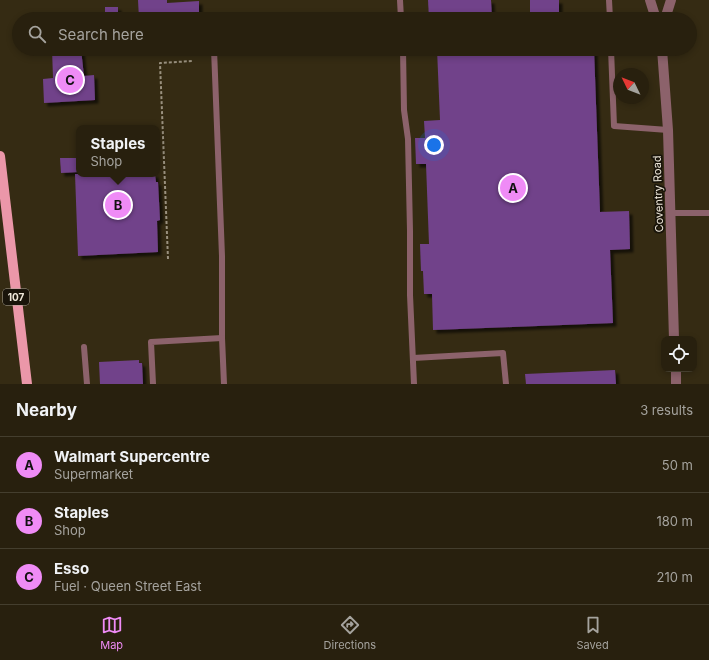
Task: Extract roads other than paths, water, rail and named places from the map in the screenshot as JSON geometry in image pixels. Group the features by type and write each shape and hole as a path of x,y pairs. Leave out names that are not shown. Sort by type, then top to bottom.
{"main road":[{"name":"107","path":"0,156 27,384"}],"street":[{"path":"650,0 654,12"},
{"path":"667,12 671,0"},
{"name":"Coventry Road","path":"663,56 668,130 674,336"},
{"path":"676,372 676,384"}],"lane":[{"path":"400,0 401,12"},
{"path":"609,0 610,12"},
{"path":"214,56 222,256 222,338 224,384"},
{"path":"403,56 404,110 408,139 410,295 414,384"},
{"path":"611,56 614,126 668,130"},
{"path":"670,213 709,213"},
{"path":"153,384 151,342 222,338"},
{"path":"84,347 87,384"},
{"path":"413,358 503,353 506,384"}],"place":[{"name":"Esso","path":"70,80"},
{"name":"Walmart Supercentre","path":"513,188"},
{"name":"Staples","path":"118,205"}]}
